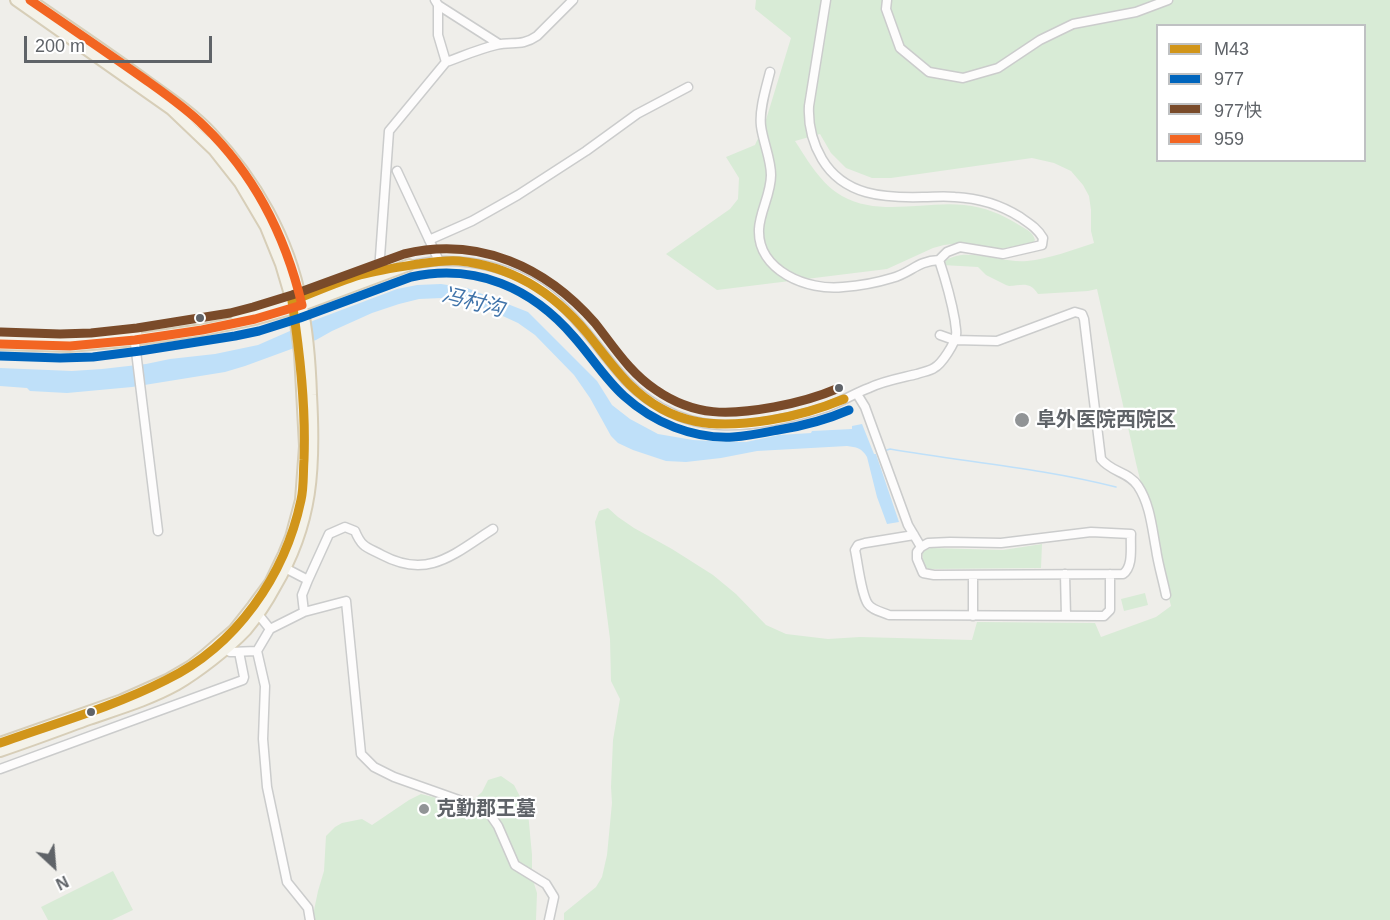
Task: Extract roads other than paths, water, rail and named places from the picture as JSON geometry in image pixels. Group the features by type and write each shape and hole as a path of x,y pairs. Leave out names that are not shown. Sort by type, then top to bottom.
{"main road":[{"path":"16,0 171,109 214,150 240,183 258,212 297,303"},
{"path":"0,743 122,700 161,683 246,630 285,568 296,544 305,517 312,471 313,425 297,303 284,247 270,213 250,181 211,133 164,94 30,0"},
{"path":"297,303 368,273 409,265"},
{"path":"0,344 70,346 202,324 297,303 409,265"},
{"path":"0,335 134,337"},
{"path":"0,751 158,693 190,676 222,645 266,589 284,554 301,500 305,446 304,351"}],"street":[{"path":"378,271 389,130 446,62 499,44 521,44 531,40 573,0"},
{"path":"770,72 761,124 771,177 759,228 760,244 771,263 790,277 814,286 841,287 894,278 927,260 939,260 948,252 960,247 1003,254 1041,245 1043,238 1037,228 995,205 957,197 889,197 869,194 835,176 816,148 808,118 826,0"},
{"path":"887,0 886,9 900,48 929,72 963,78 998,68 1040,40 1073,24 1136,12 1168,0"},
{"path":"436,2 499,44"},
{"path":"436,2 438,35 446,62"},
{"path":"429,240 518,195 638,114 688,87"},
{"path":"397,171 439,261"},
{"path":"409,265 457,261 498,268 517,276 540,288 556,300 631,386 656,405 687,419 720,425 760,422 796,415 828,406 870,387 934,369 945,357 957,334 951,295 939,260"},
{"path":"940,335 954,340 997,341 1075,312 1082,314 1101,459 1109,467 1133,479 1140,489 1151,517 1166,595"},
{"path":"134,337 159,531"},
{"path":"857,394 865,407 908,525 921,547"},
{"path":"304,612 302,595 329,534 345,528 355,531 360,543 391,560 415,566 440,561 493,529"},
{"path":"1091,532 1131,534 1130,565 1127,572 1110,574 934,575 923,573 917,559 917,552 928,543 1001,543 1091,532"},
{"path":"914,535 858,545 855,550 868,605 890,615 1104,616 1110,610 1110,574"},
{"path":"285,568 308,580"},
{"path":"1065,574 1066,616"},
{"path":"973,575 973,616"},
{"path":"310,920 308,908 286,882 267,787 263,739 265,686 257,651 270,628 304,612 346,601 361,754 374,767 394,777 487,810 498,826 515,865 546,884 554,897 549,920"},
{"path":"258,614 270,628"},
{"path":"222,645 230,652 257,651"},
{"path":"0,769 243,680 239,652"}],"water":[{"name":"冯村沟","path":"441,284 467,288 528,312 597,381 612,405 630,419 658,434 693,440 746,442 779,435 852,429 852,426 862,424 874,454 876,454 899,522 887,524 877,497 867,457 856,448 847,446 757,451 686,462 666,461 618,443 611,436 574,375 535,335 518,323 494,312 466,302 442,298 419,299 372,313 316,340 225,372 132,387 67,393 30,391 27,388 0,386 0,368 72,371 102,369 215,354 258,345 315,320 397,289"}],"waterway":[{"path":"884,451 890,449 1032,470 1116,487"}],"place":[{"name":"阜外医院西院区","path":"1022,420"},
{"name":"克勤郡王墓","path":"424,809"}]}
